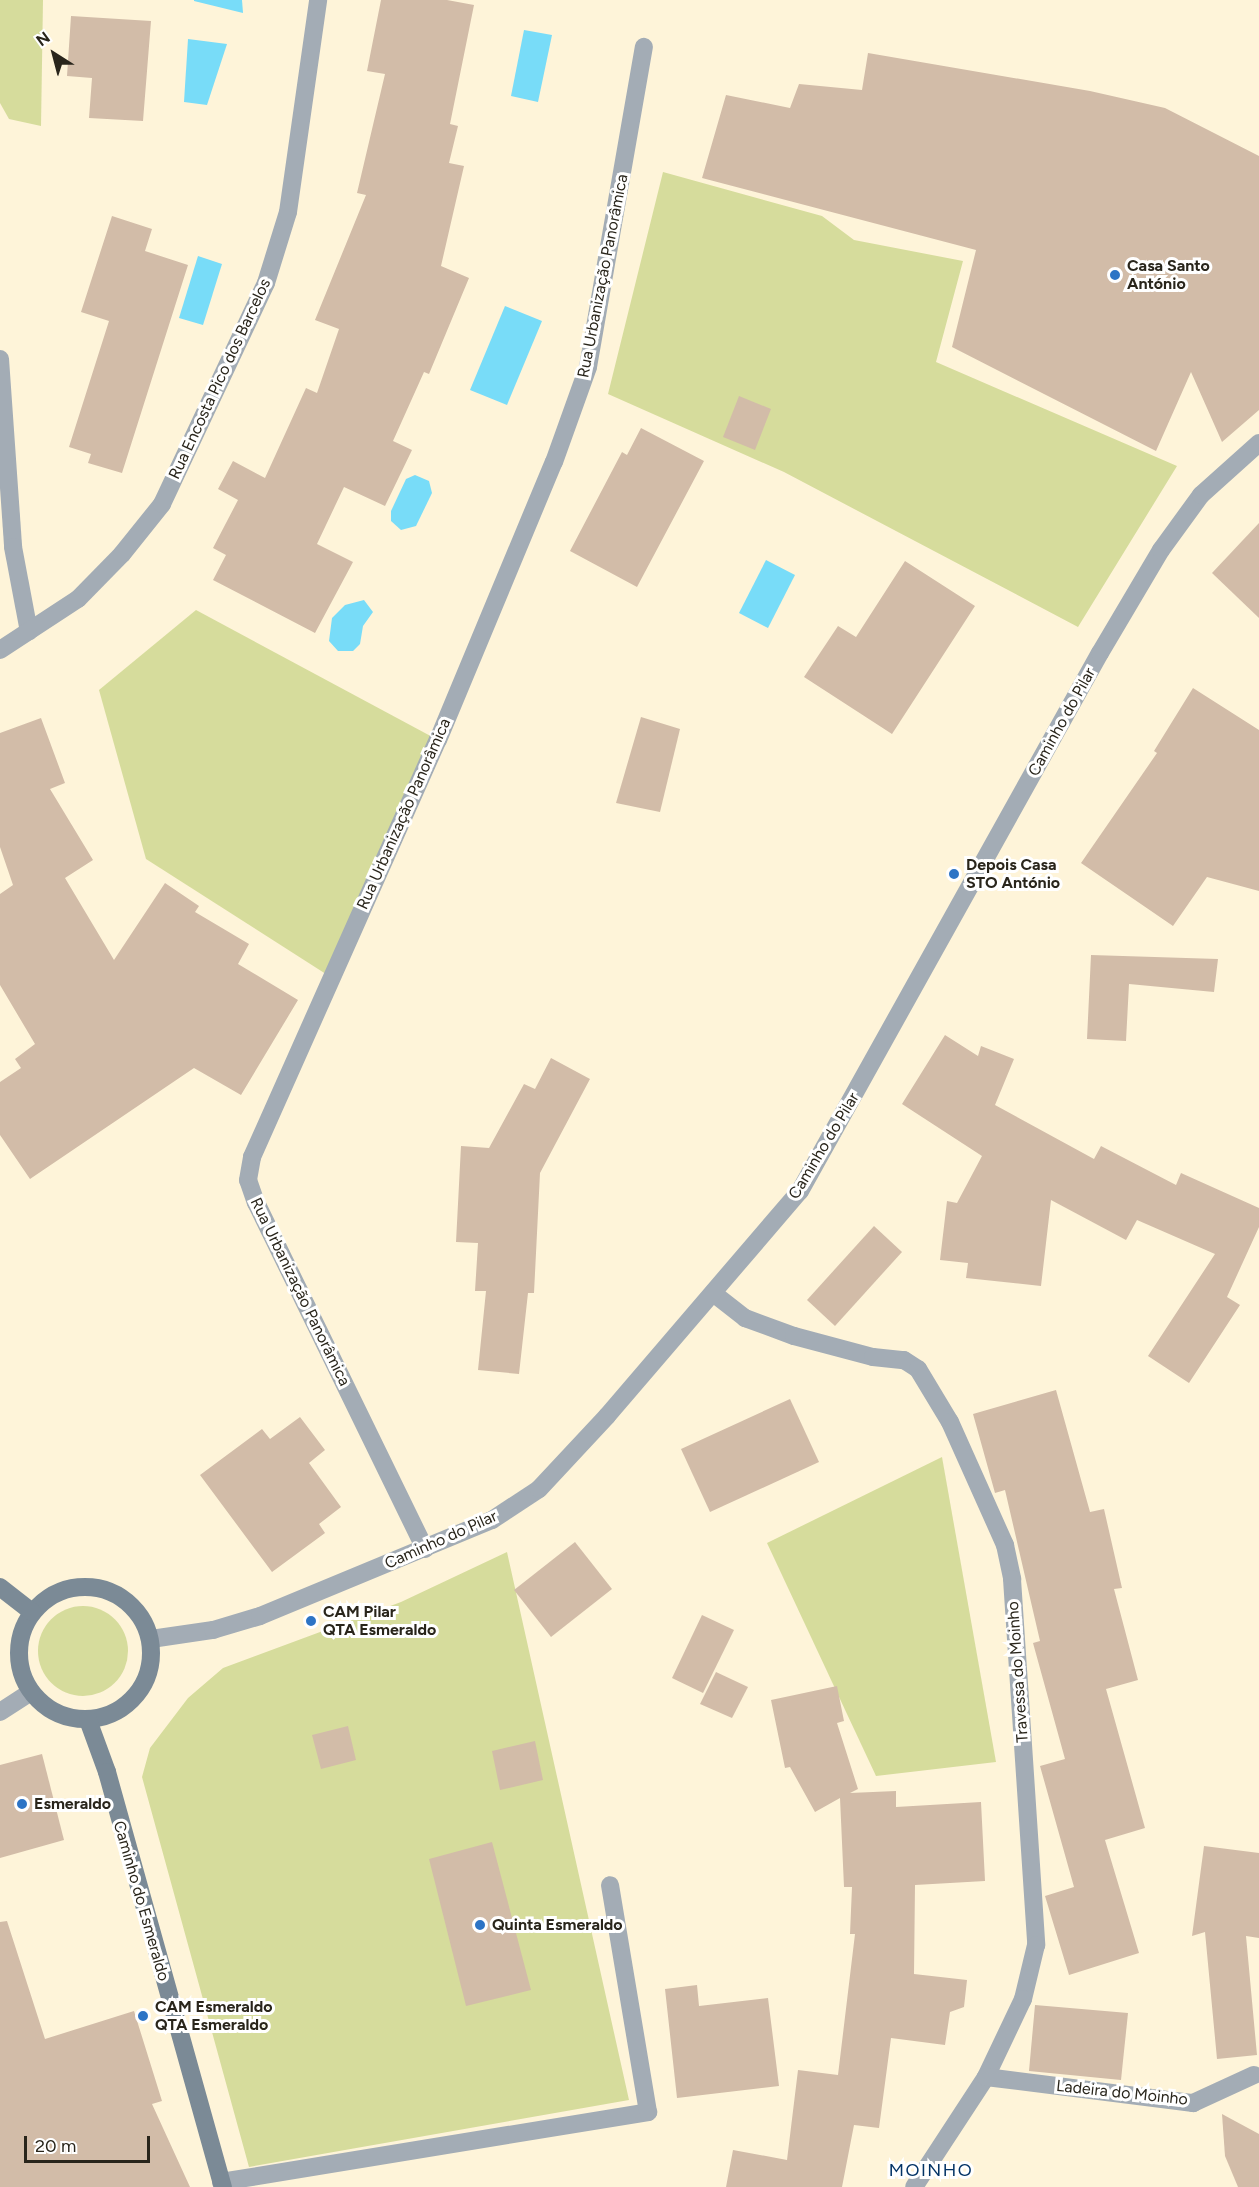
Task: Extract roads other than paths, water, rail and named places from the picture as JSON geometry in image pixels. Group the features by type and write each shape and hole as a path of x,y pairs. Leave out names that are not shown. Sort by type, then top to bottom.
{"main road":[{"path":"86,1586 108,1590 128,1601 143,1618 151,1639 152,1660 146,1681 135,1699 118,1712 88,1720 61,1716 31,1692 18,1654 21,1634 32,1612 64,1590 86,1586"},
{"path":"0,1587 32,1612"},
{"name":"Caminho do Esmeraldo","path":"88,1720 107,1772 222,2184"}],"street":[{"name":"Rua Encosta Pico dos Barcelos","path":"0,650 78,599 122,554 162,504 266,283 288,212 318,0"},
{"name":"Rua Urbanização Panorâmica","path":"425,1549 255,1203 248,1180 252,1157 438,740 554,462 588,367 644,47"},
{"path":"0,359 7,545 29,632"},
{"name":"Caminho do Pilar","path":"151,1639 213,1630 260,1616 492,1520 539,1489 800,1191 1161,550 1201,495 1259,443"},
{"name":"Travessa do Moinho","path":"713,1293 744,1318 794,1336 873,1356 904,1360 918,1369 950,1422 1005,1545 1012,1579 1036,1945 1023,1999 986,2077 914,2187"},
{"path":"0,1712 31,1692"},
{"path":"222,2184 648,2112 610,1885"},
{"name":"Ladeira do Moinho","path":"986,2077 1192,2103 1254,2075"}],"water":[{"path":"194,0 242,0 243,13 194,1"},
{"path":"524,30 552,35 538,102 511,96"},
{"path":"188,39 227,44 207,105 184,102"},
{"path":"198,256 222,264 203,325 179,318"},
{"path":"505,306 542,321 507,405 470,390"},
{"path":"415,475 429,481 432,493 416,526 401,530 391,521 391,511 406,479"},
{"path":"766,560 795,575 768,628 739,613"},
{"path":"364,600 373,612 363,626 360,644 353,651 338,651 329,641 332,618 345,605"}],"place":[{"name":"Casa Santo António","path":"1115,275"},
{"name":"Depois Casa STO António","path":"954,874"},
{"name":"CAM Pilar QTA Esmeraldo","path":"311,1621"},
{"name":"Esmeraldo","path":"22,1804"},
{"name":"Quinta Esmeraldo","path":"480,1925"},
{"name":"CAM Esmeraldo QTA Esmeraldo","path":"143,2016"}],"district":[{"name":"MOINHO","path":"931,2170"}]}
